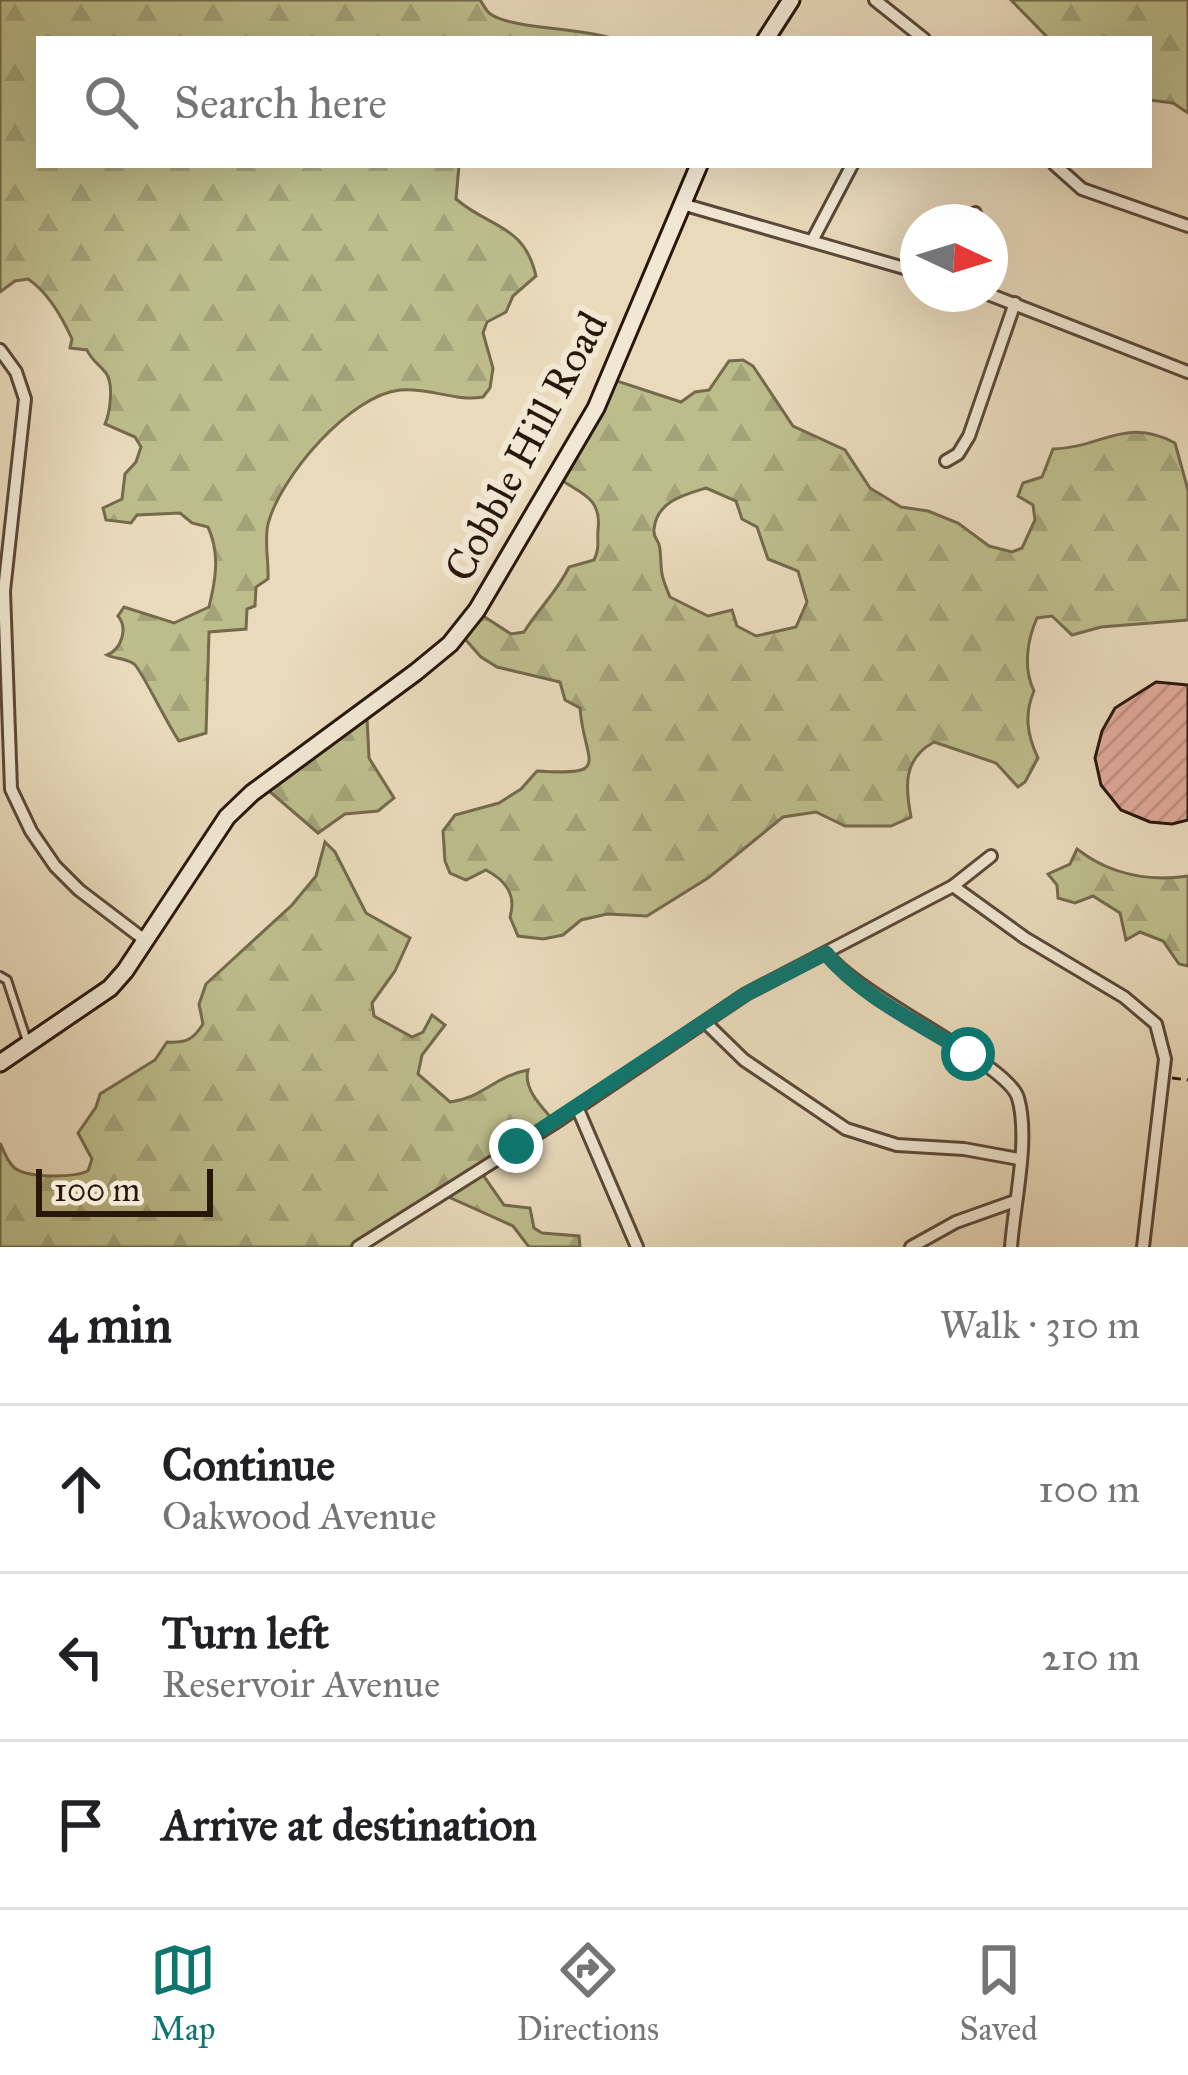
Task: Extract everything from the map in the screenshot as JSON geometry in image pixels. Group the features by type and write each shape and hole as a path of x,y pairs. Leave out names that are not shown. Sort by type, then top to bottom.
{"street":[{"path":"768,36 791,0"},
{"path":"875,0 920,36"},
{"name":"Cobble Hill Road","path":"0,1064 110,988 227,818 252,794 416,673 450,644 477,610 596,407 698,168"},
{"path":"812,241 850,168"},
{"path":"1058,168 1082,189 1188,226"},
{"path":"682,203 900,267"},
{"path":"1008,301 1188,372"},
{"path":"946,461 958,454 969,436 1015,303"},
{"path":"0,350 16,372 25,399 4,591 9,772 20,810 55,866 146,941"},
{"path":"358,1247 746,994 952,886 991,856"},
{"path":"952,886 1025,938 1139,1007 1156,1024 1163,1043 1164,1077 1143,1247"},
{"path":"826,953 840,970 890,1006 990,1065 1011,1084 1020,1106 1011,1247"},
{"path":"705,1022 744,1060 846,1129 897,1145 964,1149 1019,1159"},
{"path":"577,1107 637,1247"},
{"path":"911,1247 956,1222 1015,1201"}],"lane":[{"path":"0,976 7,980 28,1044"}],"path":[{"path":"1164,1077 1188,1080"}],"green space":[{"path":"0,0 480,0 490,14 502,20 600,36 36,36 36,168 459,168 456,199 515,237 531,259 536,276 513,296 506,312 487,322 483,333 493,368 490,388 483,397 411,390 380,395 339,422 302,462 268,524 268,579 256,587 255,606 247,609 246,629 209,632 206,733 179,741 134,664 107,655 122,638 118,616 124,607 174,623 209,607 215,556 208,527 180,513 137,515 131,523 106,520 103,508 122,499 125,474 141,447 135,437 105,424 110,398 106,373 87,350 70,348 72,339 42,291 28,279 15,281 0,292"},
{"path":"1011,0 1188,0 1188,113 1173,103 1152,100 1152,36 1046,36"},
{"path":"743,360 753,366 793,426 845,450 870,488 901,507 958,523 989,546 1012,552 1022,548 1035,520 1033,505 1018,496 1023,483 1042,477 1053,449 1142,432 1175,443 1188,490 1188,620 1101,627 1072,635 1052,616 1037,618 1027,664 1034,691 1028,725 1038,758 1018,787 996,763 934,742 916,757 909,774 911,817 891,826 845,826 816,812 783,817 708,878 647,916 607,914 581,920 563,935 518,936 510,917 508,889 486,870 466,880 450,873 443,831 455,815 499,803 537,771 585,768 589,762 580,708 565,700 560,682 497,667 457,630 474,610 511,634 524,632 569,567 594,560 597,511 588,498 558,478 608,378 681,402 695,392 709,390 729,361","holes":["706,488 736,501 742,519 757,527 768,559 798,571 807,602 796,627 756,636 737,626 732,610 708,616 670,597 654,533 660,512 673,501"]},
{"path":"367,717 369,758 394,798 378,811 345,814 318,833 262,785"},
{"path":"325,842 335,852 366,913 410,938 395,971 372,1003 374,1016 412,1037 423,1032 432,1015 445,1025 422,1055 418,1074 450,1102 528,1070 531,1091 554,1121 481,1172 504,1205 530,1208 534,1228 579,1236 580,1247 529,1247 513,1226 444,1195 361,1247 0,1247 0,1143 11,1164 23,1172 52,1176 88,1171 92,1159 78,1133 100,1094 155,1060 167,1042 196,1034 203,1024 199,1004 206,984 292,905 316,876"},
{"path":"1077,849 1102,865 1130,874 1188,876 1188,966 1179,964 1163,941 1140,932 1126,940 1120,913 1093,896 1075,903 1058,898 1057,885 1048,874 1070,864"}],"building":[{"path":"1156,682 1188,685 1188,820 1172,824 1150,822 1121,810 1101,785 1095,758 1115,708"}],"route":[{"path":"516,1146 746,994 826,953 840,970 890,1006 968,1054"}]}
